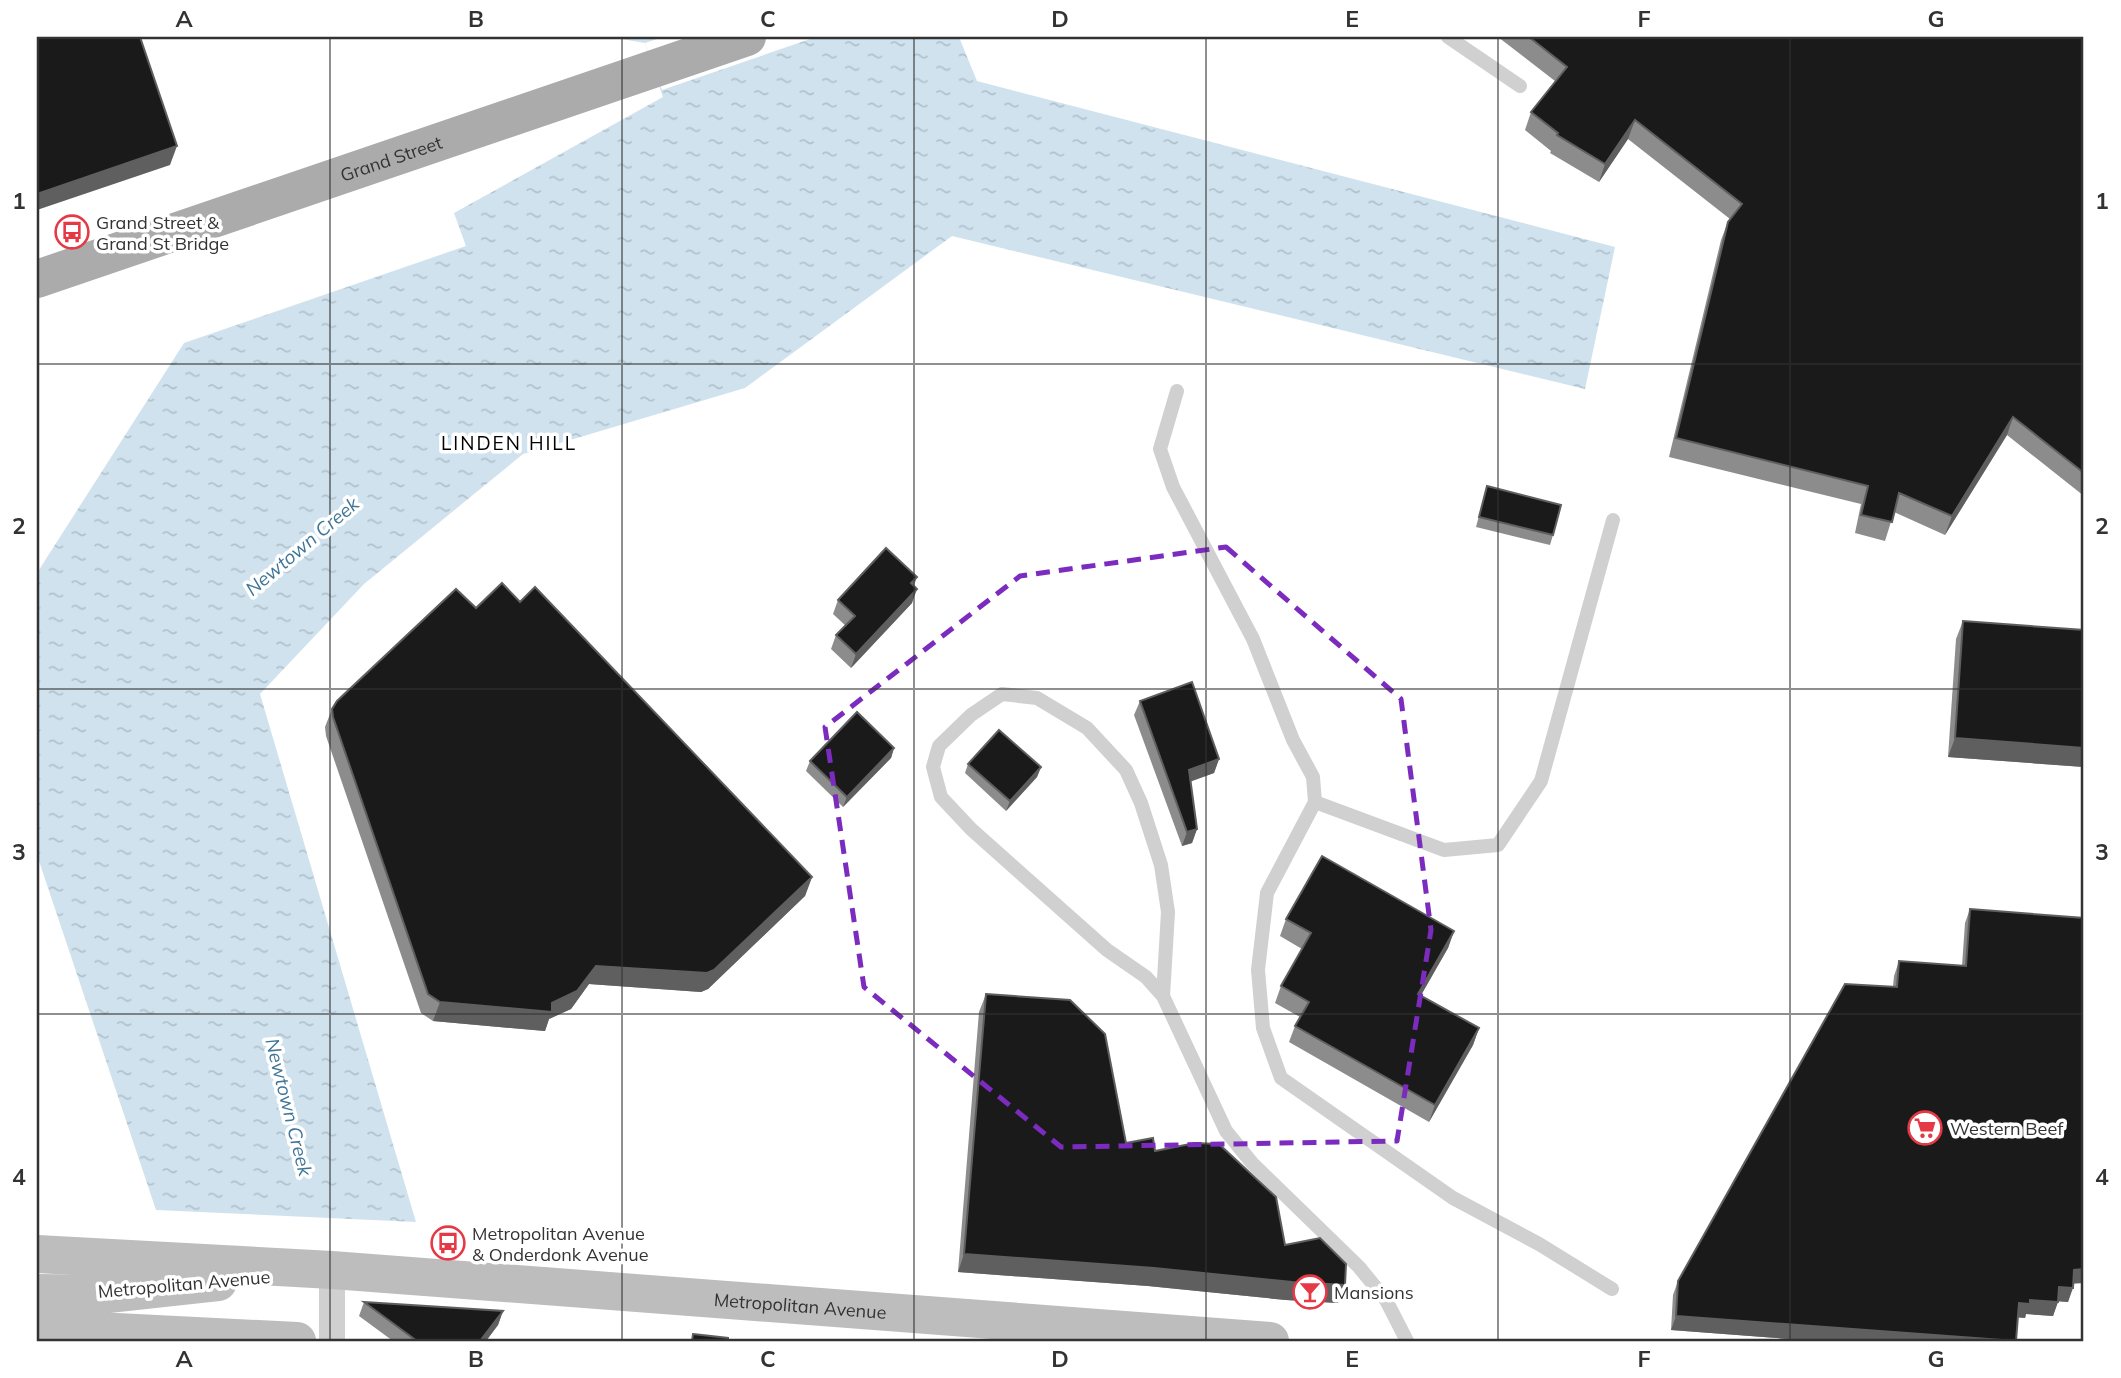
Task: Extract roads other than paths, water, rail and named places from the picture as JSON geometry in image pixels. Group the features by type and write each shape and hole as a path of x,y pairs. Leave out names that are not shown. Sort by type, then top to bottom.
{"main road":[{"name":"Grand Street","path":"37,279 747,37"},
{"name":"Metropolitan Avenue","path":"37,1254 332,1270 1270,1341"},
{"name":"Metropolitan Avenue","path":"37,1293 108,1294 332,1270"},
{"path":"37,1328 122,1337 297,1341"}],"street":[{"path":"93,1257 122,1337"},
{"path":"332,1270 332,1341"}],"lane":[{"path":"1448,37 1520,86"},
{"path":"1177,391 1160,449 1173,487 1253,639 1293,740 1313,777 1315,802 1267,893 1258,970 1263,1028 1282,1079 1453,1198 1539,1244 1612,1289"},
{"path":"1315,802 1444,850 1498,845 1541,781 1613,520"},
{"path":"1163,996 1168,912 1161,865 1141,803 1126,770 1087,728 1037,698 1002,694 971,715 939,746 933,767 941,797 971,829 1107,950 1146,977 1163,996 1226,1131 1252,1163 1359,1267 1386,1300 1407,1341"}],"water":[{"name":"Newtown Creek","path":"610,37 959,37 977,81 1615,247 1585,389 952,236 745,388 523,454 364,584 260,694 416,1222 156,1210 37,855 37,573 184,343 466,246 454,213 663,97 645,43"}],"place":[{"name":"Grand Street & Grand St Bridge","path":"72,232"},
{"name":"Western Beef","path":"1925,1128"},
{"name":"Metropolitan Avenue & Onderdonk Avenue","path":"448,1243"},
{"name":"Mansions","path":"1310,1292"}],"district":[{"name":"LINDEN HILL","path":"509,443"}]}
